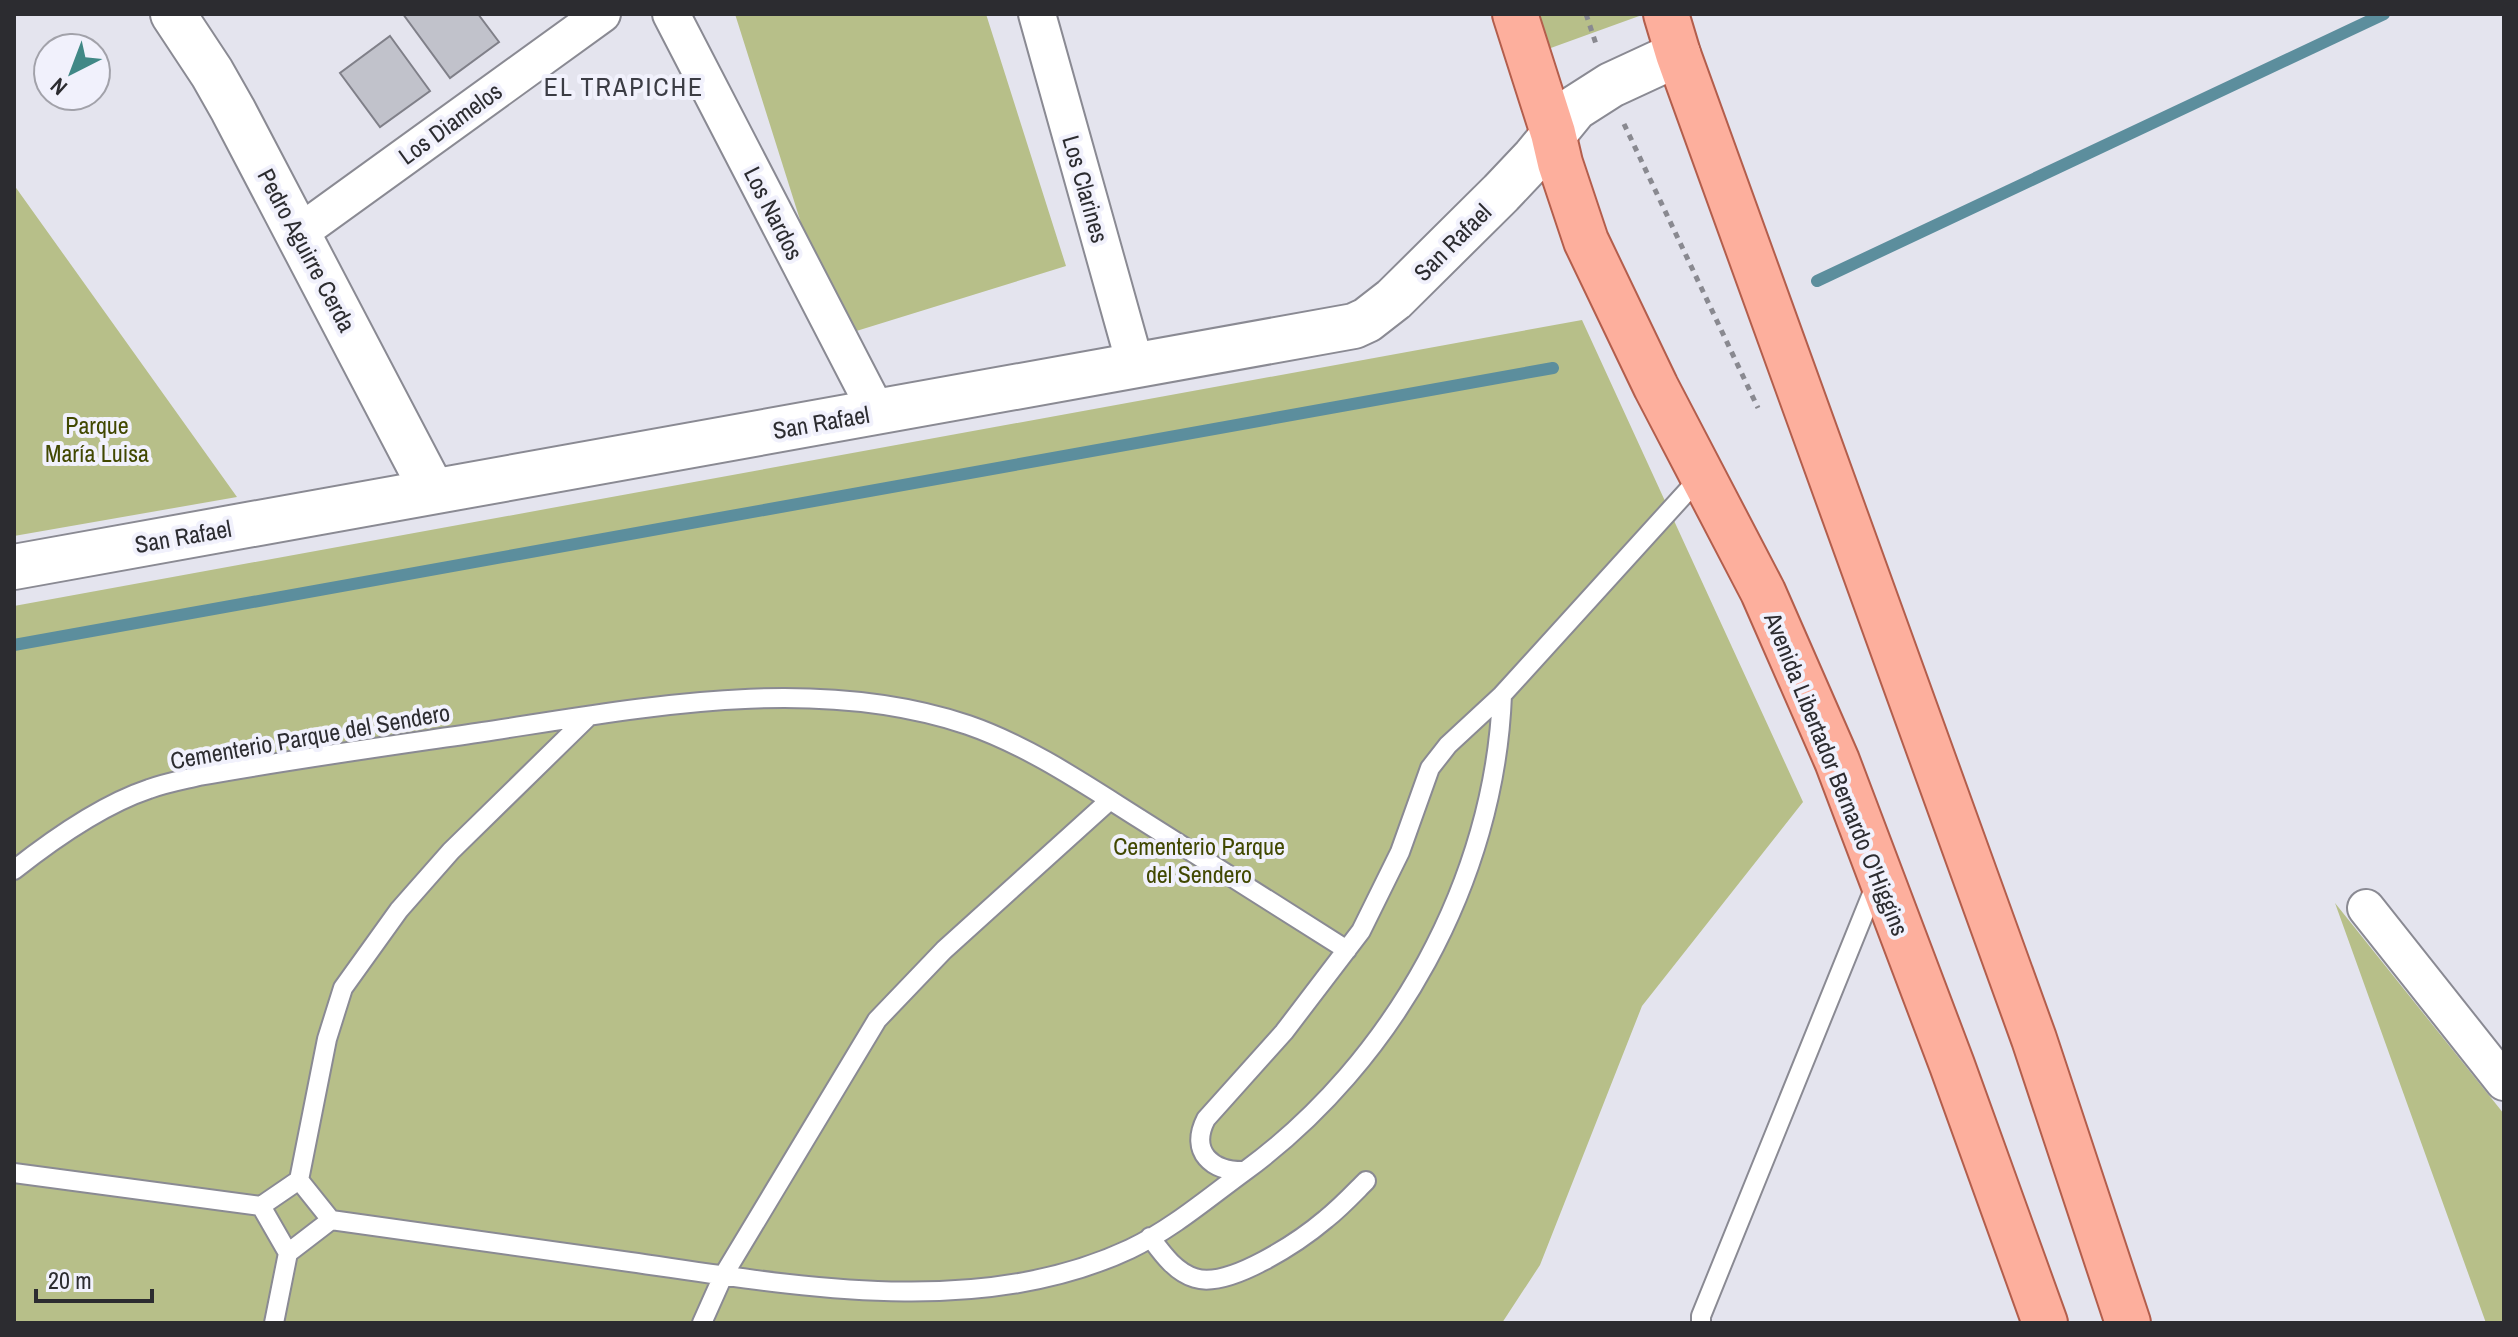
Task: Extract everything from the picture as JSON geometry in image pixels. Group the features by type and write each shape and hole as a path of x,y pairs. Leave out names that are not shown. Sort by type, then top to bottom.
{"main road":[{"name":"Avenida Libertador Bernardo O'Higgins","path":"1515,14 1586,241 1656,387 1763,592 1837,761 2045,1323"},
{"path":"1672,34 2034,1039 2128,1323"}],"street":[{"name":"Pedro Aguirre Cerda","path":"173,14 219,85 432,490"},
{"name":"Los Diamelos","path":"299,233 602,14"},
{"name":"Los Nardos","path":"671,14 877,412"},
{"name":"Los Clarines","path":"1037,14 1135,364"},
{"name":"San Rafael","path":"14,567 1135,364 1341,330 1367,320 1394,299 1501,193 1575,108 1672,34"},
{"path":"2366,908 2504,1082"}],"lane":[{"path":"1245,1171 1220,1169 1210,1162 1201,1146 1201,1128 1284,1032 1361,931 1400,852 1430,768 1448,745 1502,695 1702,474"},
{"path":"299,1180 331,1220 723,1276 885,1293 974,1289 1061,1273 1130,1249 1245,1171 1303,1123 1335,1089 1403,1004 1455,900 1484,813 1501,724 1502,695"},
{"name":"Cementerio Parque del Sendero","path":"14,870 49,843 95,815 148,789 199,776 589,716 778,697 878,704 968,725 1007,741 1110,800 1347,950"},
{"path":"14,1173 261,1206 299,1180 327,1039 343,988 399,910 436,868 486,814 589,716"},
{"path":"702,1323 723,1276 877,1020 944,950 1110,800"},
{"path":"1701,1323 1880,875"},
{"path":"1150,1237 1166,1258 1184,1273 1209,1281 1228,1277 1281,1251 1307,1233 1366,1181"},
{"path":"261,1206 288,1253 274,1323"},
{"path":"288,1253 331,1220"}],"path":[{"path":"1586,14 1591,30"}],"green space":[{"path":"735,14 986,14 1066,266 837,337"},
{"path":"1538,14 1642,14 1642,15 1548,49"},
{"name":"Parque María Luisa","path":"14,185 237,497 14,536"},
{"name":"Cementerio Parque del Sendero","path":"1582,320 1803,802 1642,1006 1540,1265 1502,1323 14,1323 14,606"},
{"path":"2335,903 2504,1114 2504,1323 2486,1323"}],"building":[{"path":"403,14 478,14 499,42 450,78"},
{"path":"390,36 430,91 380,127 340,73"}],"waterway":[{"path":"1817,281 2384,14"},
{"path":"14,645 1553,368"}],"district":[{"name":"EL TRAPICHE","path":"624,86"}]}
